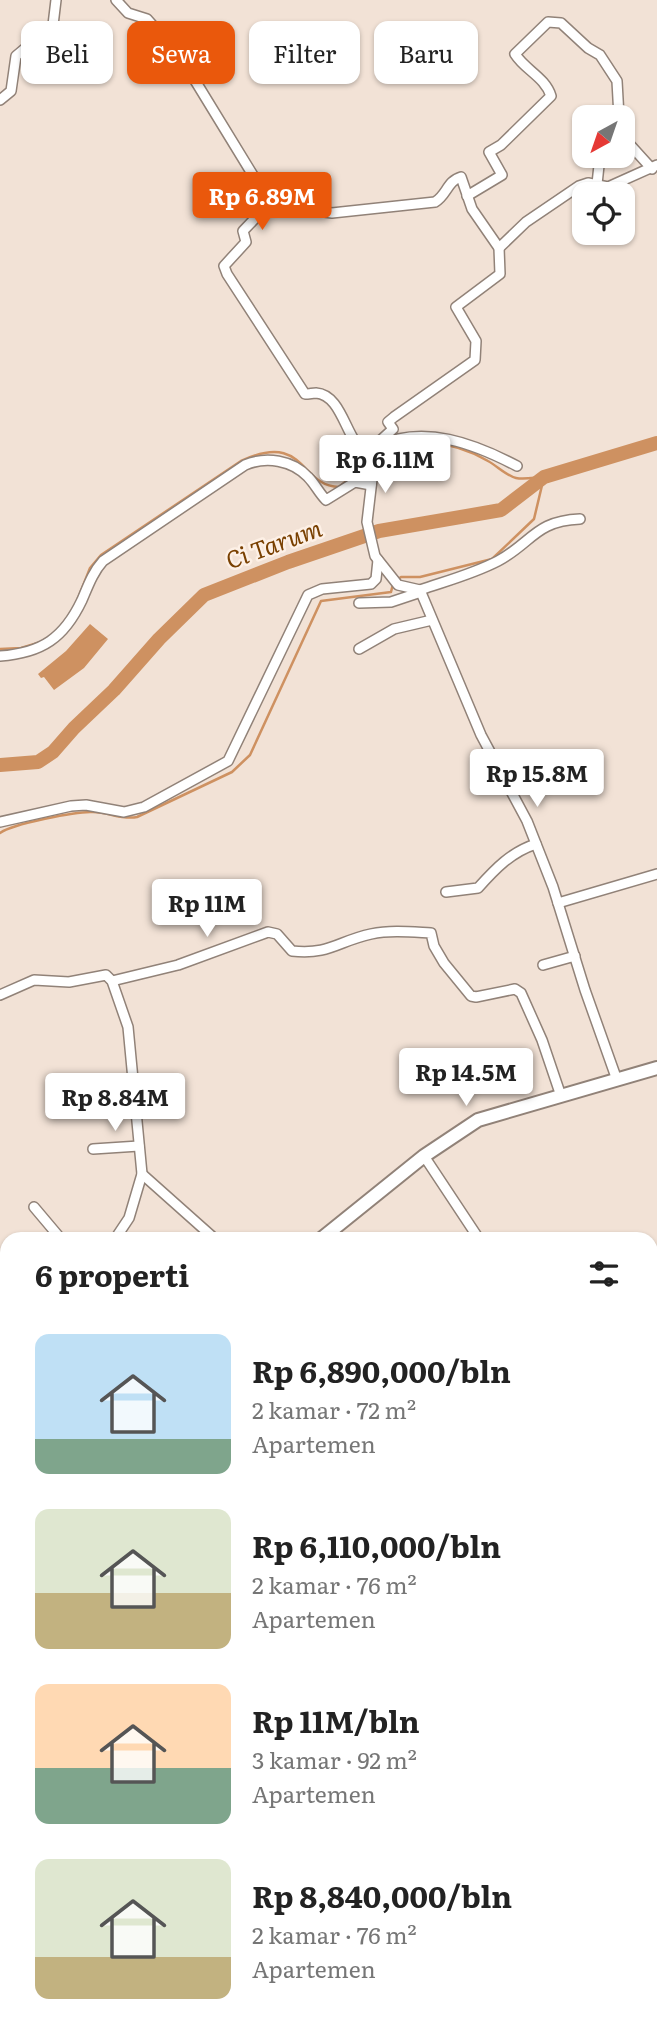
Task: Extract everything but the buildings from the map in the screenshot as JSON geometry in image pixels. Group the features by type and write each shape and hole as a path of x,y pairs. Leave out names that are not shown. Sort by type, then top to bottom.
{"main road":[{"path":"330,1232 424,1156 478,1120 657,1068"}],"street":[{"path":"0,100 11,90 18,53 43,36 53,25 56,0"},
{"path":"116,0 128,13 146,19 171,46 262,190 264,209 243,231 244,244 224,268 305,394 319,394 331,402 346,420 358,447 369,452"},
{"path":"467,196 502,175 489,152 501,145 551,96 545,84 515,55 546,22 561,23 588,48 600,55 617,81 618,105"},
{"path":"620,182 654,167 635,149"},
{"path":"262,190 293,208 332,213 435,202 458,177 462,178 472,209 499,248 500,274 456,307 476,341 475,360 388,422 393,429 369,452"},
{"path":"499,248 526,222 572,191"},
{"path":"369,452 384,443 413,437 449,439 488,451 517,466"},
{"path":"369,452 373,469 368,522 373,550 398,585 420,591"},
{"path":"0,656 26,653 55,638 71,622 94,572 103,561 245,465 267,460 287,464 306,475 323,497 355,482 371,485"},
{"path":"359,603 391,602 469,575 500,560 552,522 580,519"},
{"path":"0,822 71,806 86,805 124,812 144,807 228,761 308,595 322,589 371,584 376,579 378,560"},
{"path":"420,591 481,736 511,789 536,844 617,1080"},
{"path":"359,649 394,629 432,621"},
{"path":"446,892 478,888 498,865 522,848 536,844"},
{"path":"558,903 657,874"},
{"path":"112,981 178,965 267,933 277,934 292,951 320,952 370,934 431,933 440,957 471,996 514,989 521,993 542,1040 561,1096"},
{"path":"543,965 575,956"},
{"path":"0,995 34,981 69,982 106,975 112,981 128,1027 142,1174 129,1218 120,1232"},
{"path":"93,1149 139,1146"},
{"path":"424,1156 474,1232"},
{"path":"142,1174 207,1232"},
{"path":"34,1207 55,1232"}],"shaded area":[{"path":"90,624 108,639 84,668 54,690 44,677 41,678 38,674 66,651"}],"waterway":[{"path":"374,459 401,446 430,443 475,454 516,478 544,477 534,519 492,559 397,580"},
{"name":"Ci Tarum","path":"0,765 38,762 53,752 204,595 288,562 379,531 501,510 544,477 657,443"},
{"path":"77,601 90,568 101,555 241,461 262,453 278,452 290,456 326,484 339,487 368,463"},
{"path":"0,833 30,822 85,812 137,817 232,772 250,755 321,601 391,592 393,584"},
{"path":"0,649 21,648 41,642"}]}
